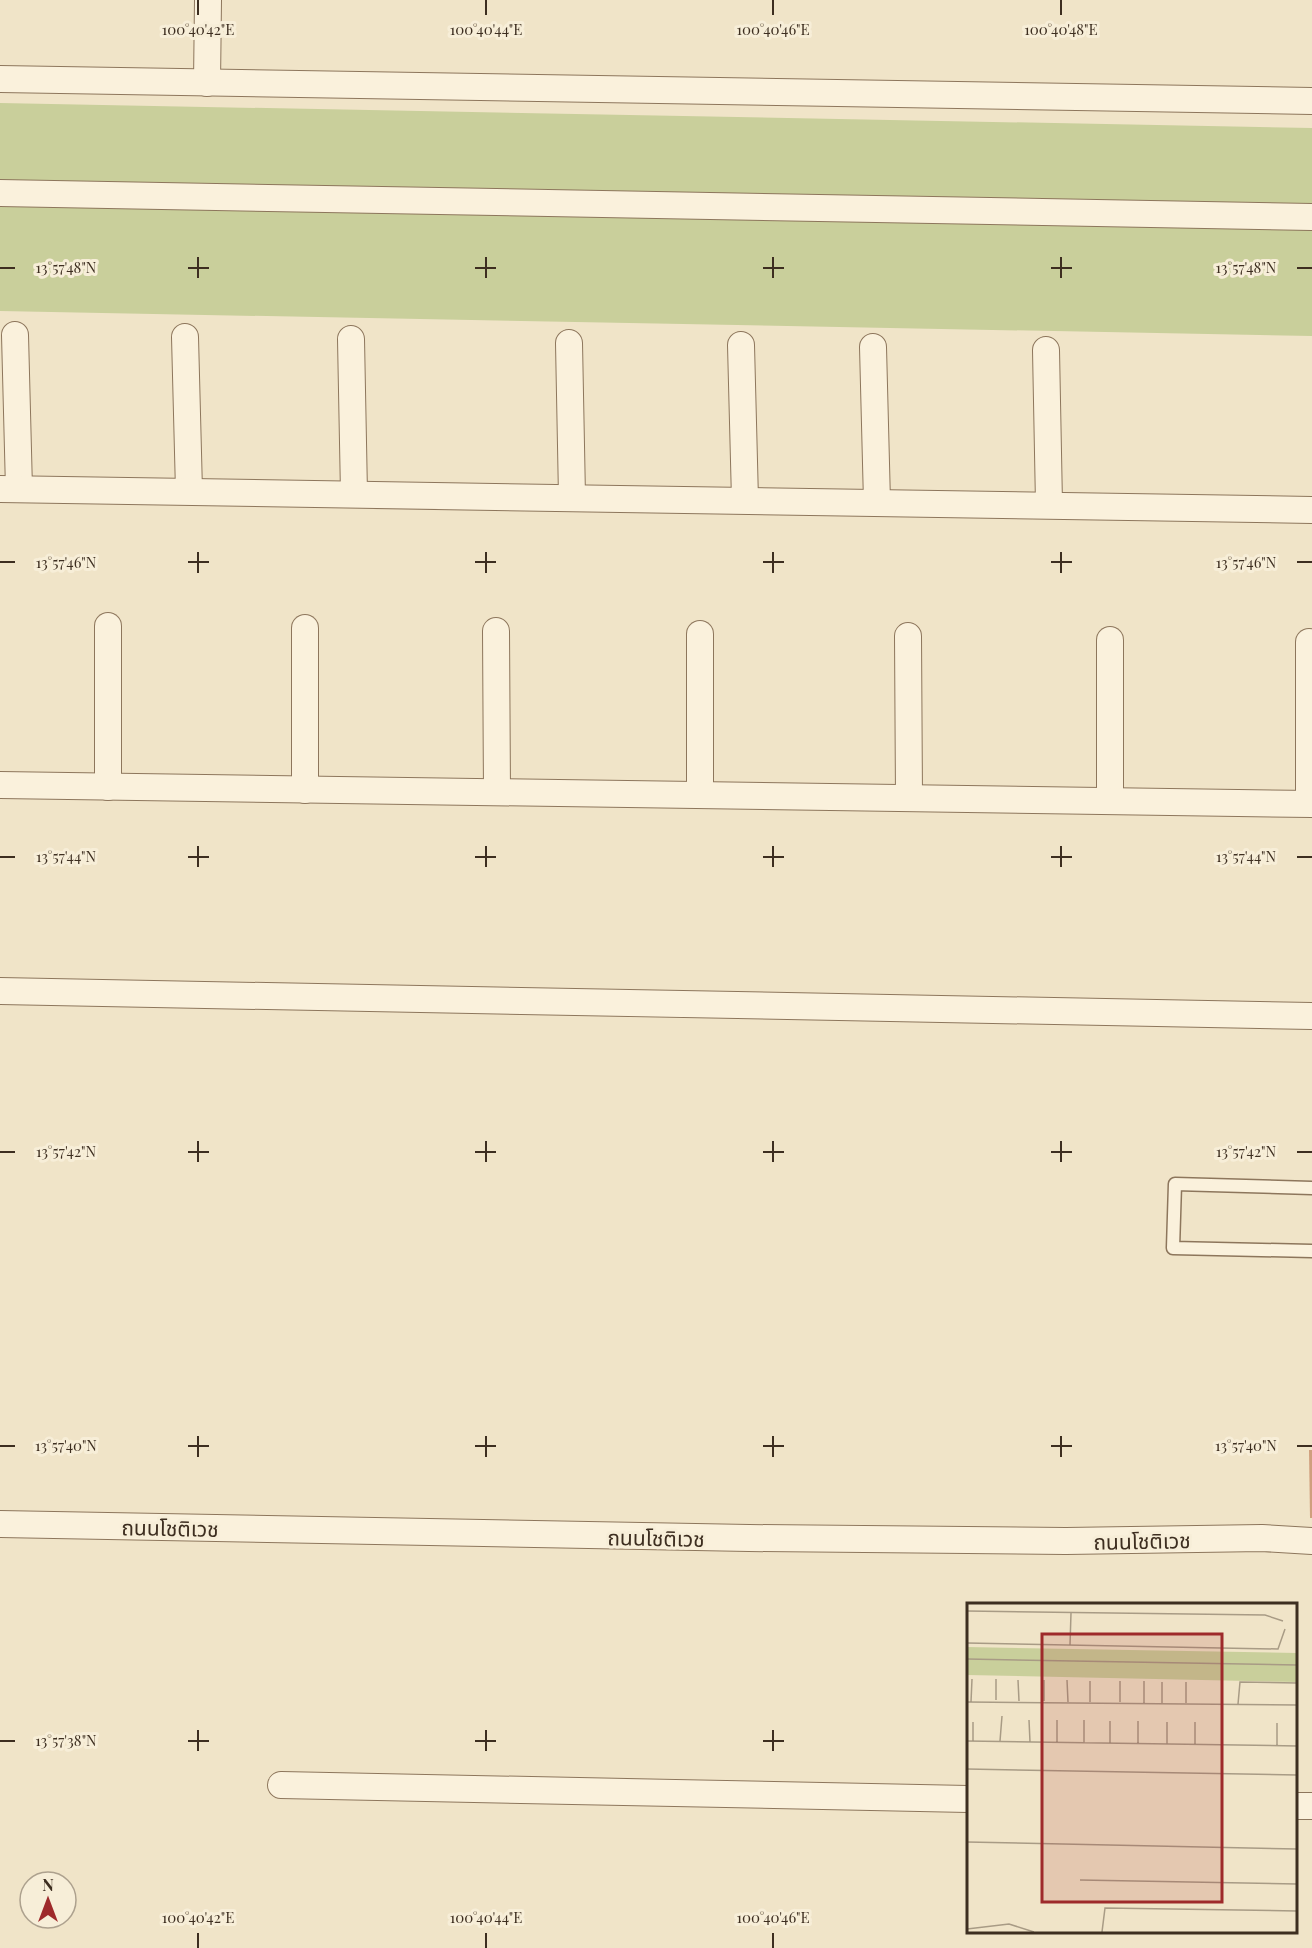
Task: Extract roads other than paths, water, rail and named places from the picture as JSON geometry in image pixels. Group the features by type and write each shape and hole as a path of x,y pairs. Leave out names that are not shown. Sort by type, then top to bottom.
{"street":[{"path":"207,83 208,0"},
{"path":"0,79 1312,101"},
{"path":"0,194 1312,218"},
{"path":"15,335 9,489 1312,510"},
{"path":"185,337 189,491"},
{"path":"351,339 354,494"},
{"path":"569,343 572,497"},
{"path":"741,345 745,500"},
{"path":"873,347 877,502"},
{"path":"1046,350 1049,504"},
{"path":"108,626 108,787"},
{"path":"304,628 305,790"},
{"path":"496,631 497,792"},
{"path":"700,634 700,795"},
{"path":"908,636 909,798"},
{"path":"1110,640 1110,801"},
{"path":"0,785 1311,803 1309,642"},
{"path":"0,991 1312,1016"},
{"name":"ถนนโชติเวช","path":"0,1524 749,1539 1055,1541 1262,1539 1312,1541"},
{"path":"281,1785 967,1799"}],"lane":[{"path":"1312,1188 1175,1184 1173,1248 1312,1251"}]}
